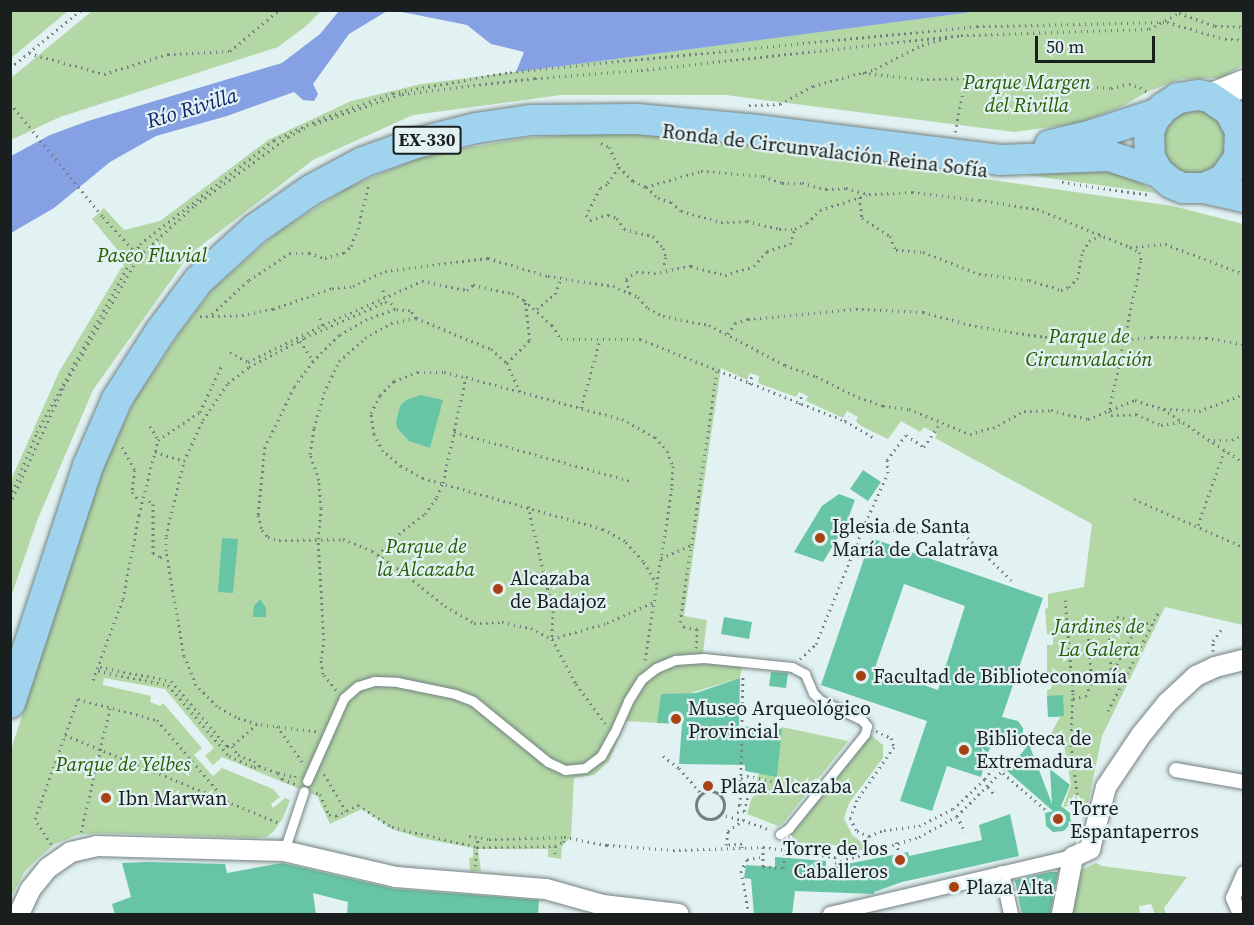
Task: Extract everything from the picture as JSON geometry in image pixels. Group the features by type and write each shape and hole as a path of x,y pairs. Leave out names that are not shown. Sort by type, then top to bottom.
{"main road":[{"path":"1209,98 1244,83"},
{"name":"Ronda de Circunvalación Reina Sofía","path":"10,658 75,460 105,394 148,324 188,272 245,219 311,173 356,149 470,115 587,105 728,112 998,148 1046,146 1086,137 1153,103 1198,95 1209,98"},
{"path":"1204,188 1223,180 1232,170 1242,141 1230,111 1209,98"},
{"path":"1153,103 1148,147 1158,184"},
{"name":"Ronda de Circunvalación Reina Sofía","path":"10,703 88,466 117,399 160,332 198,281 255,229 311,190 363,162 413,144 476,128 531,120 590,118 693,123 1000,160 1109,156 1158,184 1171,183 1184,188 1204,188 1244,197"}],"street":[{"path":"830,915 1073,857 1090,849 1106,787 1148,727 1181,689 1214,659 1244,660"},
{"path":"1176,770 1244,782"},
{"path":"19,915 38,878 61,858 84,848 284,851 396,877 546,889 580,897 596,910 678,915"},
{"path":"1062,915 1073,857"},
{"path":"1011,915 1013,870"},
{"path":"1240,915 1233,898 1244,873"}],"lane":[{"path":"284,851 325,736 344,698 358,686 374,681 397,682 454,694 473,701 490,712 548,762 565,770 589,765 601,756 628,700 649,673 675,660 694,659 792,667 805,674 813,693 820,700 862,720 867,726 865,734 789,828 780,834"}],"path":[{"path":"10,68 81,10"},
{"path":"29,53 104,74 168,54 230,51 279,11"},
{"path":"10,504 64,386 139,256 195,205 288,137 315,124 402,94 535,78 641,70 961,35 1149,29 1179,12 1215,26 1244,27"},
{"path":"744,105 780,104 813,86 875,69 922,45 961,35"},
{"path":"862,73 921,79 973,78 995,87 1031,83 1111,88 1129,84 1140,87 1153,103"},
{"path":"953,142 966,78"},
{"path":"10,103 102,217 139,256"},
{"path":"597,141 609,147 619,167 633,181 646,187 658,198 670,202 681,211 711,217 721,222 747,221 779,229 795,229 807,223 820,210 859,197 869,194 912,192 1037,209 1130,247 1139,252 1141,261 1109,411"},
{"path":"210,316 249,280 290,253 309,253 325,258 344,253 351,246 368,191 369,174 363,162"},
{"path":"619,167 607,184 600,188 586,215 590,220 608,215 617,218 624,228 653,236 663,248 666,257 662,270"},
{"path":"646,187 701,171 763,176 782,183 802,183 826,189 846,188 869,194"},
{"path":"1053,181 1158,184"},
{"path":"859,197 862,218 890,236 896,250 923,252 979,274 1029,280 1061,290 1069,287 1077,279 1083,251 1089,241 1102,235"},
{"path":"630,293 626,279 629,274 654,273 691,266 725,275 754,266 767,251 790,244 795,229"},
{"path":"1130,247 1165,244 1244,274"},
{"path":"193,314 242,315 273,309 332,288 353,286 386,271 488,258 562,277 613,286 630,293 663,316 709,326 785,365 816,376 853,395 883,406 909,409 970,434 993,428 1024,411 1051,410 1088,419 1135,400 1163,409 1199,411 1244,394"},
{"path":"537,309 555,294 562,277"},
{"path":"325,736 316,731 257,724 236,717 217,706 196,685 184,656 166,555 166,536 184,461 203,420 228,383 249,367 323,325 422,281 467,290 474,285 512,293 524,300 537,309 561,339 640,339 845,422 875,438"},
{"path":"382,290 385,297"},
{"path":"507,363 530,340 524,300"},
{"path":"230,352 248,362 385,302 395,309"},
{"path":"520,392 507,363 481,343 416,318 410,310 395,309 367,319 339,336 313,361 294,387 265,447 258,515 262,530 268,537 279,540 343,538 378,555 445,606 474,623 502,622 521,626 552,639 607,623 654,602"},
{"path":"728,334 735,323 748,318 856,309 923,312 975,326 1045,337 1123,339 1151,336 1206,338 1244,344"},
{"path":"320,318 323,325"},
{"path":"344,698 323,674 321,658 324,640 318,538 321,508 319,480 310,454 314,428 324,393 339,361 365,338 391,323 416,318"},
{"path":"299,339 313,361"},
{"path":"581,408 600,340"},
{"path":"93,680 100,667 123,599 139,515 158,440 200,412 221,367"},
{"path":"694,659 697,629 684,627 680,622 717,370"},
{"path":"649,673 645,662 672,488 673,466 666,451 655,437 636,424 444,372 418,372 394,381 380,395 371,413 374,434 383,451 401,466 423,478 603,529 625,541 643,561 657,584"},
{"path":"749,384 752,376"},
{"path":"378,555 399,534 425,514 443,483 466,377"},
{"path":"799,404 802,395"},
{"path":"1163,409 1244,463"},
{"path":"1109,411 1111,415 1136,414 1161,425 1181,422"},
{"path":"845,422 849,416"},
{"path":"792,667 816,644 888,473 887,460 906,435 924,447 940,423"},
{"path":"150,426 158,440"},
{"path":"454,432 631,481"},
{"path":"1207,440 1232,440 1244,434"},
{"path":"124,438 122,446 135,470 132,492 138,499"},
{"path":"1198,525 1225,449"},
{"path":"155,452 184,461"},
{"path":"1134,499 1244,547"},
{"path":"149,501 153,504 153,553 160,557 166,555"},
{"path":"528,506 553,611 552,639 591,707 614,733"},
{"path":"863,528 920,532 959,529 1011,580"},
{"path":"661,558 691,544"},
{"path":"1065,600 1073,699 1071,746 1078,811 1083,821 1095,828"},
{"path":"1108,711 1160,609"},
{"path":"1073,699 1086,696 1092,682 1087,618 1109,626 1133,634 1111,675 1109,626 1117,617 1153,624"},
{"path":"1214,659 1213,640 1223,627"},
{"path":"738,805 740,805 744,662"},
{"path":"100,667 171,681 227,746 231,746 238,755 255,761 259,766"},
{"path":"98,671 168,686 229,756 254,766 295,777"},
{"path":"61,858 35,819 78,699 157,720 229,804"},
{"path":"84,848 81,834 110,708"},
{"path":"231,746 257,724"},
{"path":"277,726 301,762"},
{"path":"867,726 891,738 894,747 857,800 850,818 856,831 869,836 884,830 919,826 953,809 985,779 1006,751"},
{"path":"65,735 229,804 291,827"},
{"path":"663,756 679,768 702,794"},
{"path":"469,836 478,838 564,837 607,845 673,850 763,847 835,857 835,863 896,842 919,837 957,816 1013,760"},
{"path":"322,770 346,811"},
{"path":"1002,772 1047,810"},
{"path":"278,773 282,779 320,794 329,815 336,816 358,805 392,826 477,847 555,846 563,842 564,837"},
{"path":"741,778 754,777 772,781"},
{"path":"737,812 744,812 754,777"},
{"path":"988,787 994,794"},
{"path":"720,814 724,802 719,794 711,791 702,794 697,801 701,814 709,818 720,814 780,834"},
{"path":"957,816 965,832"},
{"path":"742,848 742,844 726,845 728,831 743,820"},
{"path":"475,867 478,838"},
{"path":"896,842 902,865"},
{"path":"555,846 555,854"},
{"path":"763,847 763,867 783,868 786,850"},
{"path":"749,915 741,873 747,859 760,857"}],"green space":[{"path":"11,10 68,10 68,11 11,58"},
{"path":"92,11 321,11 306,26 278,47 60,117 11,140 11,78"},
{"name":"Paseo Fluvial","path":"980,11 1243,11 1243,65 1221,78 1180,79 1147,92 1121,107 1079,123 1014,132 726,95 561,95 413,115 313,160 189,255 93,390 37,521 11,597 11,480 59,372 123,265 120,253 92,219 104,208 124,230 160,221 268,140 351,101 421,84"},
{"path":"1184,107 1218,114 1230,146 1210,174 1186,177 1166,165 1160,131"},
{"path":"578,134 632,134 726,142 1173,206 1243,224 1243,625 1165,607 1102,736 1088,803 1063,807 1071,785 1064,745 1052,745 1047,741 1060,717 1048,717 1047,690 1051,689 1052,679 1047,679 1047,645 1053,645 1053,635 1047,634 1045,609 1048,608 1048,594 1084,587 1092,524 935,438 937,434 924,427 920,432 901,421 888,439 861,426 856,421 858,417 847,411 843,418 806,401 808,396 799,392 796,397 758,383 759,376 750,373 747,380 721,368 684,616 707,620 703,653 743,657 740,678 684,695 657,723 626,721 609,761 594,775 574,778 571,837 562,846 561,859 548,857 548,849 478,849 481,871 470,871 469,858 473,857 473,848 420,838 392,829 362,809 330,824 317,796 222,757 213,765 205,756 214,748 165,689 104,678 103,685 151,696 150,702 160,706 163,703 202,748 194,755 213,776 222,768 273,789 280,797 271,804 273,808 285,798 290,800 283,818 273,832 266,837 254,838 101,833 77,835 55,844 37,859 25,871 11,897 11,750 97,480 135,400 181,331 214,288 277,233 347,188 426,155 525,138"},
{"path":"1108,170 1137,181 1156,193 1027,175"},
{"path":"782,727 848,741 783,823 778,826 747,814 759,773"},
{"path":"871,735 883,745 883,758 849,803 844,818 852,835 869,848 848,853 847,846 792,842 791,835"},
{"path":"1096,863 1102,866 1187,877 1164,908 1166,914 1155,914 1151,904 1139,906 1140,914 1065,914 1077,872"}],"water":[{"name":"Río Rivilla","path":"339,11 387,11 349,34 313,84 318,94 314,101 303,100 294,92 227,116 156,136 110,162 54,208 11,233 11,156 50,135 88,121 282,63 320,34"},
{"path":"397,11 980,11 516,72 524,52 491,44 467,25"}],"building":[{"path":"421,395 443,400 430,448 409,441 398,429 396,422 400,406 406,400"},
{"path":"863,470 881,482 868,501 850,489"},
{"name":"Iglesia de Santa María de Calatrava","path":"839,494 855,500 846,524 823,562 794,552 822,506"},
{"path":"222,538 238,539 233,593 218,592"},
{"name":"Facultad de Biblioteconomía","path":"871,538 1043,598 1002,717 1018,721 1023,728 1022,747 993,738 981,777 947,766 932,811 900,801 927,721 821,685","holes":["904,584 965,606 938,690 875,668"]},
{"path":"260,599 266,608 266,617 253,617 254,606"},
{"path":"724,617 752,622 749,639 721,634"},
{"path":"771,672 788,673 786,688 769,686"},
{"name":"Museo Arqueológico Provincial","path":"740,678 739,726 782,729 777,777 745,771 745,765 679,764 682,724 657,723 661,694 696,693"},
{"path":"1063,695 1064,716 1048,717 1047,696"},
{"path":"1029,744 1052,804 1050,769 1070,785 1061,806 1070,813 1071,823 1064,831 1053,832 1046,826 1045,813 1053,811 1007,771"},
{"path":"1010,814 1019,856 902,882 874,892 874,894 795,891 792,915 754,915 751,879 744,878 746,865 775,867 775,857 826,861 826,868 908,852 909,856 982,840 979,825"},
{"path":"122,863 225,864 227,873 282,863 395,889 539,900 538,915 347,915 348,902 313,893 316,915 115,915 112,904 131,897"},
{"path":"1058,872 1050,915 1022,915 1015,880"}],"place":[{"name":"Iglesia de Santa María de Calatrava","path":"820,538"},
{"name":"Alcazaba de Badajoz","path":"498,589"},
{"name":"Facultad de Biblioteconomía","path":"861,676"},
{"name":"Museo Arqueológico Provincial","path":"676,719"},
{"name":"Biblioteca de Extremadura","path":"964,750"},
{"name":"Plaza Alcazaba","path":"708,786"},
{"name":"Ibn Marwan","path":"106,798"},
{"name":"Torre Espantaperros","path":"1058,819"},
{"name":"Torre de los Caballeros","path":"900,860"},
{"name":"Plaza Alta","path":"954,887"}],"park label":[{"name":"Parque Margen del Rivilla","path":"1027,94"},
{"name":"Parque de Circunvalación","path":"1089,348"},
{"name":"Parque de la Alcazaba","path":"426,558"},
{"name":"Jardines de La Galera","path":"1099,638"},
{"name":"Parque de Yelbes","path":"123,764"}]}
